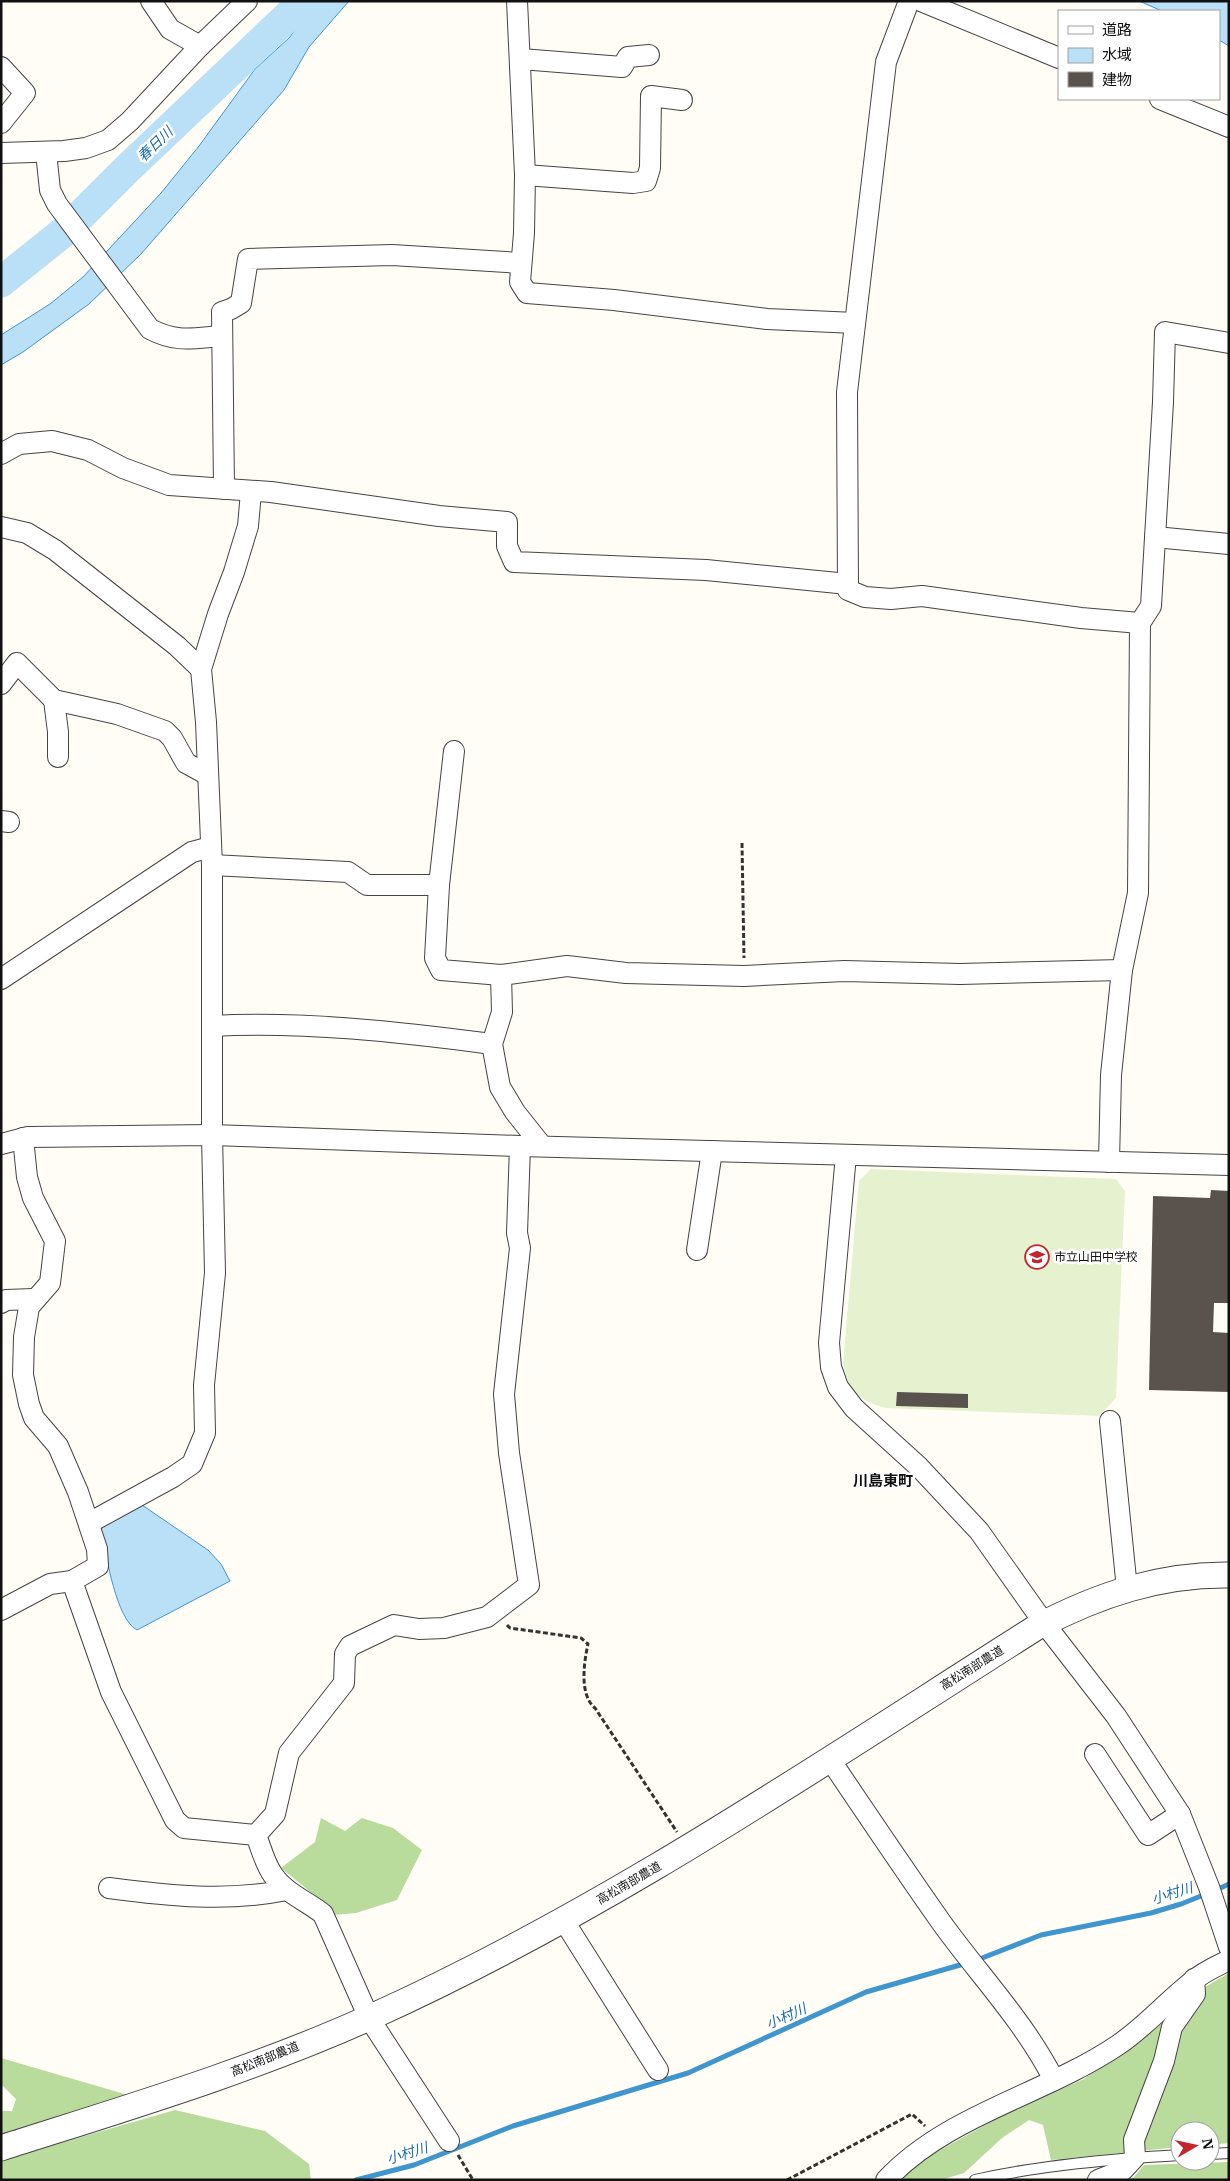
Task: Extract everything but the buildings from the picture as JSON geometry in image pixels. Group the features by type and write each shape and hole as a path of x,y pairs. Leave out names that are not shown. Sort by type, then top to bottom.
{"street":[{"path":"151,1 170,29 200,46"},
{"path":"1,153 46,152 86,148 108,140 130,121 200,46 247,1"},
{"path":"517,1 525,175 524,233 520,282 528,293 614,300 767,319 855,323"},
{"path":"909,1 886,62 847,392 848,590 865,597 891,599 922,596 1081,618 1140,624"},
{"path":"921,1 1058,58"},
{"path":"521,59 622,66 628,57 649,55"},
{"path":"1,67 26,93 1,123"},
{"path":"525,175 633,183 646,181 650,168 651,96 682,100"},
{"path":"1162,100 1229,127"},
{"path":"46,152 50,190 63,211 150,329 178,339 222,336"},
{"path":"224,489 222,312 241,303 248,259 392,255 521,263"},
{"path":"1108,1162 1110,1075 1122,970 1138,893 1140,624 1151,606 1165,332 1229,343"},
{"path":"1,454 19,444 52,441 88,450 123,468 169,485 271,492 439,516 506,522 507,546 514,562 706,570 848,584"},
{"path":"89,1523 173,1477 192,1464 205,1433 204,1385 215,1273 212,1135 211,856 201,669 248,526 251,492"},
{"path":"1,527 27,533 55,550 177,646 201,669"},
{"path":"1155,536 1229,544"},
{"path":"1,684 17,663 54,700 117,714 165,731 172,738 186,763 208,775"},
{"path":"54,700 58,732 58,757"},
{"path":"454,751 439,885 435,958 441,970 501,975 568,966 626,973 744,976 844,972 960,974 1122,970"},
{"path":"1,979 192,852 211,856 348,872 367,884 439,885"},
{"path":"501,975 502,1012 492,1044 500,1087 515,1112 542,1146"},
{"path":"212,1026 275,1025 422,1035 492,1044"},
{"path":"1,1144 23,1138 212,1135 520,1146 1229,1165"},
{"path":"1,1610 50,1584 72,1581 98,1566 97,1548 78,1492 58,1446 34,1418 29,1404 24,1375 24,1337 29,1307 34,1299 50,1283 55,1241 33,1198 27,1177 23,1138"},
{"path":"256,1835 275,1814 289,1753 344,1682 346,1654 350,1646 394,1625 419,1629 444,1628 487,1618 529,1585 509,1453 504,1394 520,1248 517,1233 520,1146"},
{"path":"697,1250 712,1151"},
{"path":"846,1155 829,1343 831,1367 838,1388 854,1408 919,1467 979,1531 1044,1623 1116,1716 1180,1814 1229,1947"},
{"path":"1,1303 6,1300 34,1299"},
{"path":"1110,1421 1127,1589"},
{"name":"高松南部農道","path":"1,2148 197,2086 369,2018 564,1921 688,1848 1044,1623 1082,1604 1127,1589 1166,1580 1209,1575 1229,1575"},
{"path":"72,1581 111,1692 175,1820 184,1828 256,1835"},
{"path":"1095,1754 1148,1835 1180,1814"},
{"path":"829,1758 942,1923 974,1963 1041,2055 1054,2080"},
{"path":"256,1835 272,1875 287,1890 309,1902 323,1914 369,2018 452,2147"},
{"path":"109,1888 200,1898 254,1896 287,1890"},
{"path":"564,1921 658,2070"},
{"path":"886,2180 900,2165 938,2137 1054,2080 1118,2045 1194,1979 1229,1960"},
{"path":"1098,2180 1123,2170 1135,2157 1134,2140 1164,2061 1172,2026 1195,1994 1194,1979"}],"lane":[{"path":"975,2180 1031,2170 1135,2157 1170,2155"}],"path":[{"path":"742,843 744,976"},
{"path":"494,1612 510,1628 581,1638 588,1644 585,1671 586,1691 590,1704 595,1708 688,1848"},
{"path":"786,2180 912,2114 938,2137"},
{"path":"452,2147 473,2180"}],"green space":[{"name":"市立山田中学校","path":"871,1169 1116,1179 1125,1191 1116,1398 1099,1416 887,1408 869,1402 856,1394 848,1381 843,1363 859,1181"},
{"path":"321,1818 345,1831 362,1818 393,1828 422,1850 397,1900 356,1913 332,1915 313,1894 281,1868 315,1842"},
{"path":"1229,1973 1229,2143 1220,2144 1220,2121 1170,2121 1170,2148 1051,2160 1043,2125 1029,2120 1002,2138 964,2173 941,2180 901,2180 918,2162 1009,2112 1084,2079 1148,2031 1181,2001"},
{"path":"1,2058 128,2095 8,2136 1,2134 1,2111 12,2111 16,2099 1,2084"},
{"path":"175,2110 265,2131 309,2164 311,2180 1,2180 1,2160"},
{"path":"1220,2162 1229,2162 1229,2180 1126,2180 1134,2177 1144,2165 1170,2164 1170,2171 1220,2171"}],"water":[{"path":"314,1 349,1 309,47 284,90 141,254 89,304 23,352 1,365 1,335 50,304 83,277 161,193 199,146 255,69 289,38"},
{"path":"1139,1 1229,1 1229,46 1220,41 1220,10 1160,10"},
{"path":"142,1505 208,1550 221,1564 230,1581 137,1630 123,1614 118,1601 101,1533 102,1524"}],"waterway":[{"name":"春日川","path":"1,282 66,230 126,170 304,1"},
{"name":"小村川","path":"1214,1891 1229,1884"},
{"name":"小村川","path":"977,1960 1041,1935 1151,1913 1206,1894"},
{"name":"小村川","path":"356,2180 414,2165 513,2126 688,2073 866,1992 967,1963"}],"place":[{"name":"市立山田中学校","path":"1037,1257"}],"district":[{"name":"川島東町","path":"883,1481"}]}
